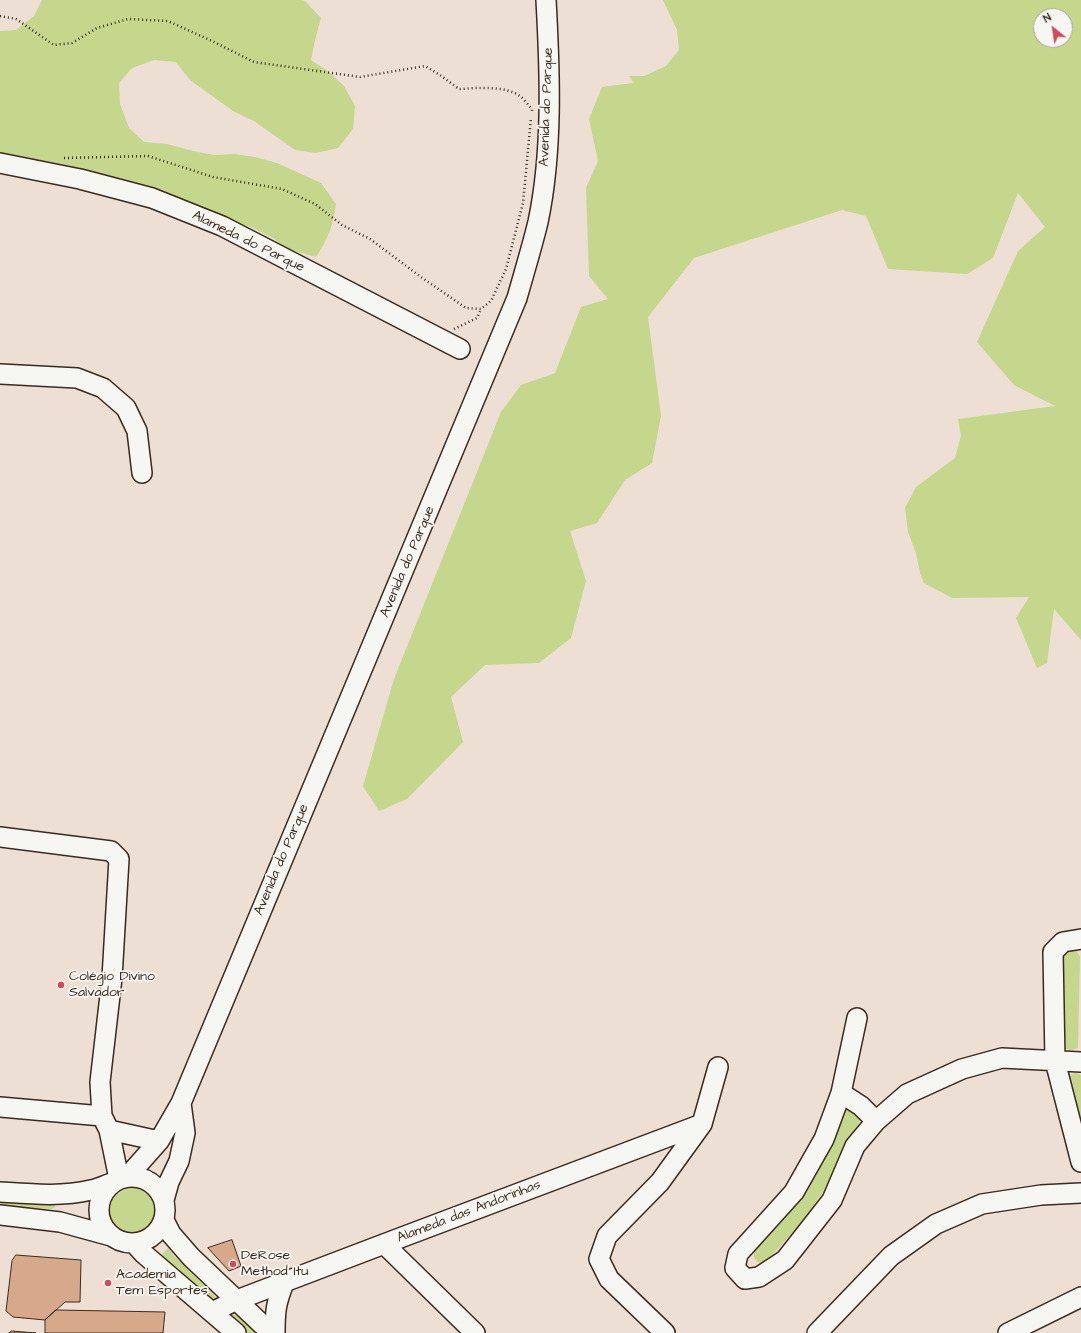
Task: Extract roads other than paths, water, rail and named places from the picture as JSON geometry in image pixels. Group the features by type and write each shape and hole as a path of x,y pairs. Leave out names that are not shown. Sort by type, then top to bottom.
{"street":[{"name":"Avenida do Parque","path":"119,1179 159,1141 181,1103 517,298 538,221 548,145 549,58 546,0"},
{"name":"Alameda do Parque","path":"0,163 80,179 145,196 208,220 460,349"},
{"path":"0,374 77,378 103,388 126,408 136,431 142,473"},
{"path":"0,837 111,850 119,859 112,978 100,1082 105,1123 119,1179"},
{"path":"1081,939 1063,942 1053,952 1055,1061 1081,1162"},
{"path":"857,1018 841,1093 824,1138 794,1192 738,1254 735,1268 744,1279 759,1277 785,1260 832,1200 855,1146 876,1121 907,1094 962,1069 1002,1058 1081,1062"},
{"path":"665,1333 609,1279 598,1259 607,1236 660,1182 702,1124 718,1067"},
{"path":"841,1093 861,1106 876,1121"},
{"path":"181,1103 185,1132 179,1161 169,1182 164,1200 164,1220 171,1234 190,1257 271,1333"},
{"path":"0,1107 105,1123 159,1141"},
{"name":"Alameda das Andorinhas","path":"212,1312 237,1300 702,1124"},
{"path":"0,1192 51,1195 71,1194 93,1190 119,1179 140,1177 150,1182 159,1190 164,1200"},
{"path":"111,1236 103,1226 99,1215 99,1203 103,1192 119,1179"},
{"path":"816,1333 892,1256 936,1224 982,1204 1041,1195 1081,1193"},
{"path":"0,1215 60,1222 111,1236 120,1241 134,1243 147,1240 158,1231 164,1220"},
{"path":"134,1243 144,1254 236,1333"},
{"path":"384,1244 475,1333"},
{"path":"275,1333 277,1302 284,1283"},
{"path":"1008,1333 1081,1297"}],"place":[{"name":"Colégio Divino Salvador","path":"61,985"},
{"name":"DeRose Method Itu","path":"233,1264"},
{"name":"Academia Tem Esportes","path":"108,1283"}]}
